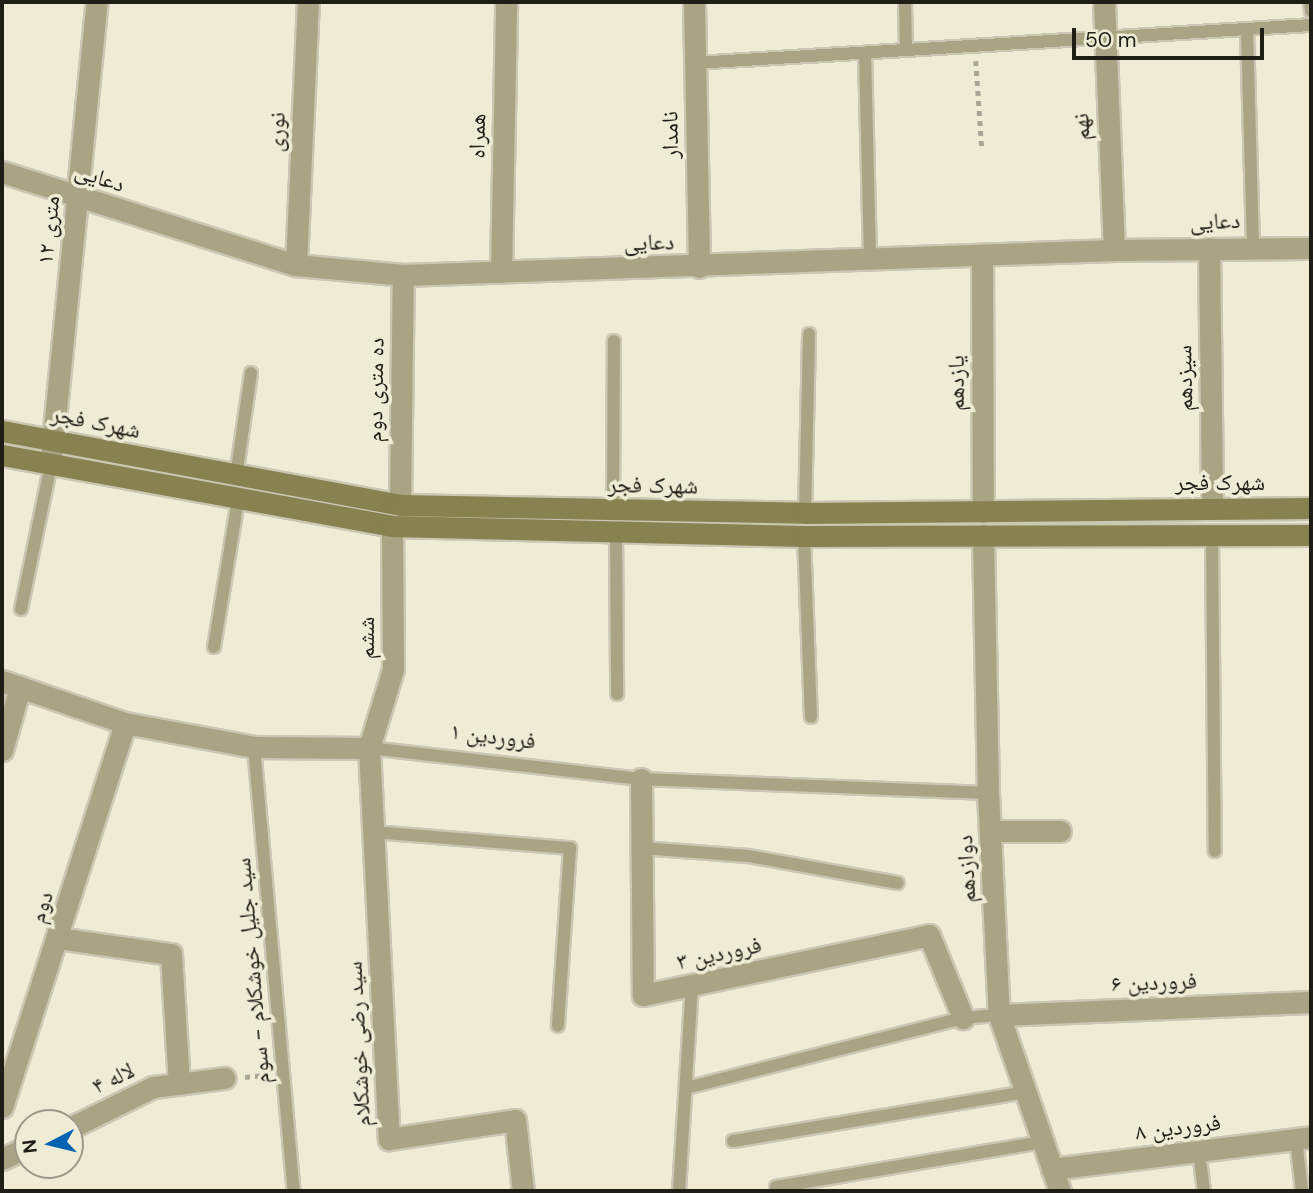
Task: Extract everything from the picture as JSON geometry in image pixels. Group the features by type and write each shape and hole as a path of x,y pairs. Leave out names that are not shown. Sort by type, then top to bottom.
{"street":[{"name":"۱۲ متری","path":"51,464 97,2"},
{"name":"نوری","path":"296,265 308,2"},
{"name":"همراه","path":"501,272 506,2"},
{"name":"نامدار","path":"694,2 699,267"},
{"name":"نهم","path":"1104,2 1102,39 1114,250"},
{"name":"دعایی","path":"2,173 296,265 403,275 870,262 1114,250 1253,246 1311,248"},
{"name":"سیزدهم","path":"1209,248 1212,508"},
{"name":"یازدهم","path":"982,255 983,512"},
{"name":"ده متری دوم","path":"400,505 403,275"},
{"name":"شهرک فجر","path":"2,431 400,505 804,536 1311,535"},
{"name":"شهرک فجر","path":"2,455 392,526 805,513 1311,508"},
{"path":"1212,508 1212,535"},
{"path":"983,512 983,534"},
{"path":"804,536 805,513"},
{"name":"ششم","path":"369,748 393,669 392,526"},
{"name":"دوازدهم","path":"983,534 988,793 999,1015 1060,1191"},
{"path":"2,750 11,684"},
{"name":"فروردین ۱","path":"11,684 125,723 254,747 369,748"},
{"name":"دوم","path":"2,1107 125,723"},
{"name":"سید رضی خوشکلام","path":"369,748 389,1139 515,1121 523,1191"},
{"name":"فروردین ۳","path":"641,779 643,995 929,935 963,1018"},
{"path":"990,831 1060,831"},
{"path":"58,938 171,954 179,1084"},
{"name":"فروردین ۶","path":"999,1015 1311,1002"},
{"name":"لاله ۴","path":"84,1121 153,1087 224,1078"},
{"name":"فروردین ۸","path":"1052,1169 1304,1138"}],"lane":[{"path":"905,2 906,50"},
{"path":"1310,2 1311,11"},
{"path":"695,63 1311,25"},
{"path":"1247,31 1253,246"},
{"path":"865,53 870,262"},
{"path":"805,513 809,334"},
{"path":"614,341 617,694"},
{"path":"236,476 251,373"},
{"path":"21,609 51,464"},
{"path":"214,647 239,500"},
{"path":"1212,535 1215,851"},
{"path":"804,536 811,717"},
{"name":"سید جلیل خوشکلام - سوم","path":"254,747 294,1191"},
{"name":"فروردین ۱","path":"369,748 641,779 988,793"},
{"path":"374,832 570,848 558,1026"},
{"path":"642,848 748,856 898,883"},
{"path":"679,1191 692,986"},
{"path":"686,1088 963,1018 999,1015"},
{"path":"733,1141 1025,1092"},
{"path":"1302,1191 1304,1138"},
{"path":"776,1187 1042,1143"},
{"path":"1199,1151 1204,1191"}],"path":[{"path":"975,46 982,148"},
{"path":"224,1078 283,1073"}]}
